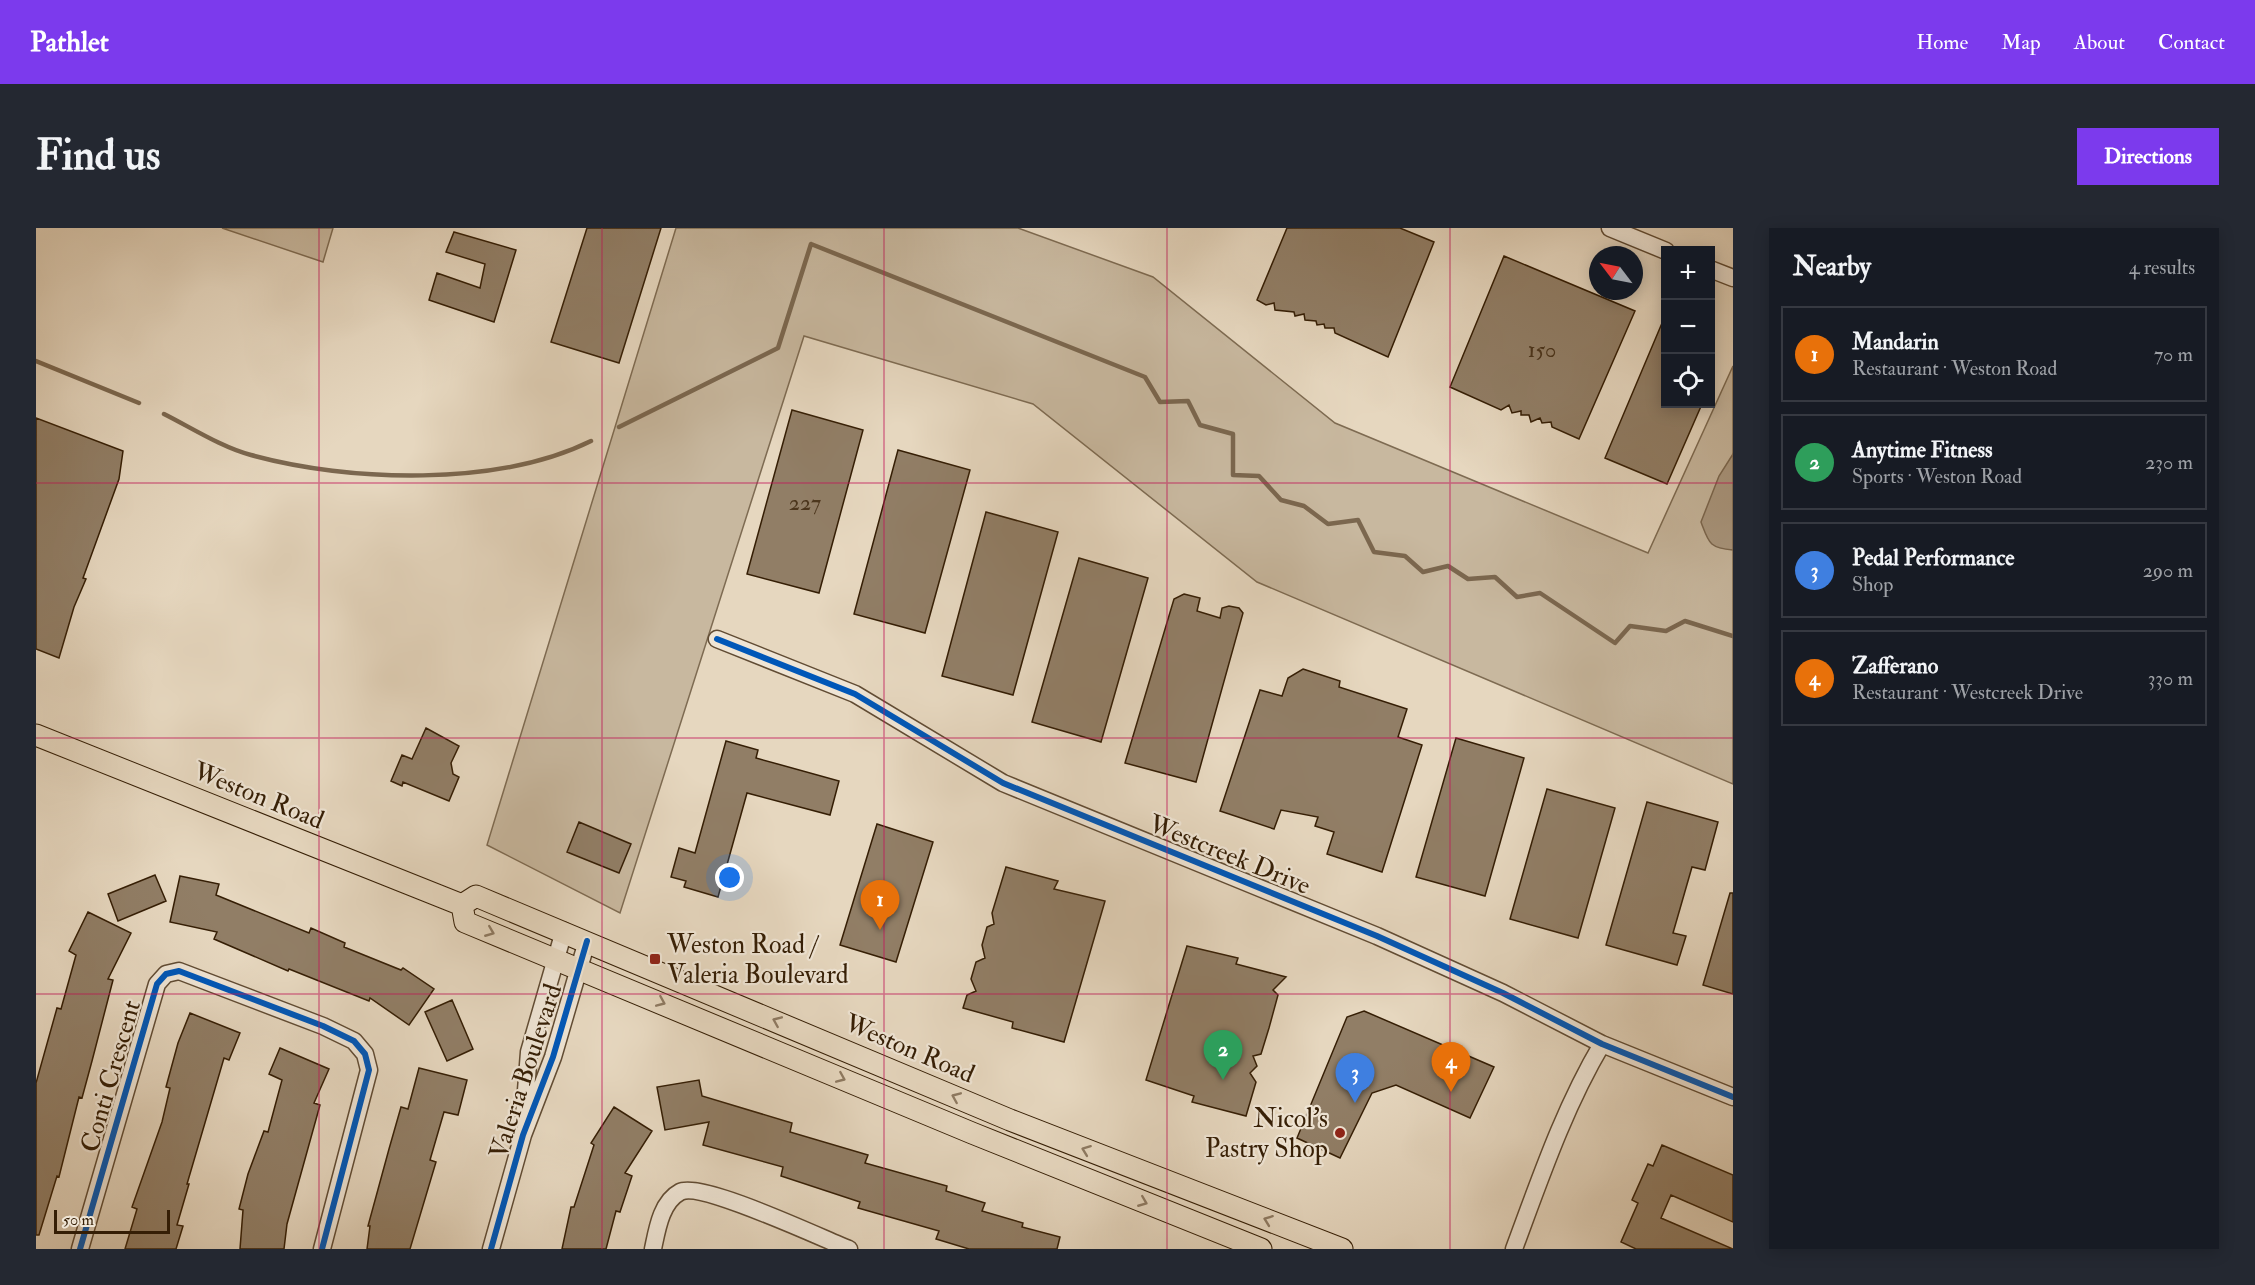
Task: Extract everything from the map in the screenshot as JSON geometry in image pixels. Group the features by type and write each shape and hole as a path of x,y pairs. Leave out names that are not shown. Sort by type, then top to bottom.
{"main road":[{"name":"Weston Road","path":"36,735 462,905"},
{"name":"Weston Road","path":"462,905 476,896 588,941 1010,1120 1342,1249"},
{"name":"Weston Road","path":"462,905 465,922 972,1133 1261,1249"}],"street":[{"path":"1610,228 1661,249"},
{"path":"1715,271 1733,278"},
{"name":"Westcreek Drive","path":"717,639 855,694 1003,783 1418,954 1503,993 1602,1044 1733,1097"},
{"name":"Valeria Boulevard","path":"523,1135 529,1052 564,931"},
{"name":"Valeria Boulevard","path":"491,1249 523,1135 553,1057 588,941"},
{"name":"Conti Crescent","path":"80,1249 157,984 166,974 179,971 323,1026 354,1041 366,1054 369,1070 322,1249"},
{"path":"1514,1249 1560,1128 1582,1078 1602,1044"},
{"path":"652,1249 667,1205 678,1193 688,1189 751,1208 849,1249"}],"shaded area":[{"path":"222,228 333,228 323,262"},
{"path":"676,228 1018,228 1153,277 1335,423 1648,553 1733,366 1733,784 1257,582 1033,404 804,336 620,913 487,845"},
{"path":"1733,454 1733,550 1714,546 1701,522 1719,476"}],"building":[{"path":"587,228 661,228 619,363 551,342"},
{"path":"1287,228 1400,228 1434,242 1388,357 1335,333 1334,328 1325,328 1324,324 1317,325 1316,321 1305,320 1304,314 1295,316 1294,312 1275,310 1274,303 1266,305 1257,300"},
{"path":"454,232 516,250 494,322 429,300 437,273 480,288 485,264 446,252"},
{"path":"1504,256 1589,292 1589,300 1609,300 1635,311 1579,439 1552,427 1551,422 1542,423 1540,418 1531,422 1529,415 1521,415 1521,411 1512,413 1509,405 1501,410 1450,387"},
{"path":"1661,325 1661,408 1700,408 1667,484 1605,458"},
{"path":"792,410 863,430 819,593 747,574"},
{"path":"36,418 123,451 119,479 83,578 86,579 74,607 59,658 36,649"},
{"path":"898,450 970,470 925,633 854,614"},
{"path":"986,512 1058,532 1013,695 942,676"},
{"path":"1079,558 1148,578 1101,742 1032,722"},
{"path":"1184,594 1200,598 1197,611 1220,618 1222,608 1229,606 1239,608 1243,613 1196,782 1125,763 1174,599"},
{"path":"1303,669 1340,681 1339,687 1407,709 1398,737 1422,745 1382,872 1327,854 1334,832 1315,826 1318,817 1281,810 1274,829 1220,811 1260,690 1282,696 1288,678"},
{"path":"426,728 459,746 451,763 453,774 459,777 449,801 403,782 402,786 391,781 402,755 412,759"},
{"path":"1456,738 1524,758 1485,896 1416,877"},
{"path":"726,741 758,750 756,758 839,781 830,815 747,793 718,897 684,887 686,881 671,877 679,848 695,853"},
{"path":"1547,789 1615,808 1578,938 1510,919"},
{"path":"1647,802 1718,822 1705,870 1692,867 1673,933 1686,936 1677,965 1606,945"},
{"path":"579,822 631,844 619,873 567,852"},
{"path":"877,824 933,842 896,962 840,945"},
{"path":"1006,867 1058,881 1054,889 1105,901 1064,1042 1012,1028 1013,1022 963,1008 967,995 976,991 971,979 976,962 985,958 982,945 987,927 994,924 992,913"},
{"path":"155,875 166,901 118,921 108,894"},
{"path":"180,876 219,884 216,895 309,933 311,928 345,943 344,947 401,970 403,968 434,989 409,1025 370,998 369,1001 289,969 288,971 214,939 217,932 170,922"},
{"path":"1730,893 1733,893 1733,994 1703,985"},
{"path":"88,912 131,933 108,979 113,980 82,1098 79,1097 59,1177 57,1176 39,1235 36,1235 36,1083 57,1008 61,1009 76,955 69,951"},
{"path":"1187,946 1238,958 1236,964 1286,977 1273,990 1278,995 1269,1028 1261,1054 1253,1056 1257,1066 1250,1073 1256,1082 1246,1116 1192,1102 1194,1096 1146,1080"},
{"path":"452,1000 473,1049 447,1061 425,1012"},
{"path":"1364,1011 1494,1067 1470,1118 1396,1085 1372,1093 1340,1158 1297,1138 1347,1017"},
{"path":"190,1013 240,1033 229,1060 224,1058 187,1184 189,1184 177,1225 183,1226 176,1249 125,1249 137,1209 132,1207 162,1122 170,1088 166,1087 178,1043"},
{"path":"280,1048 329,1069 314,1103 320,1105 287,1224 284,1249 240,1249 243,1210 239,1209 248,1174 264,1131 268,1132 282,1080 269,1074"},
{"path":"419,1068 467,1080 458,1115 444,1112 430,1160 436,1162 410,1249 367,1249 370,1226 368,1226 401,1107 408,1109"},
{"path":"699,1080 702,1096 792,1123 790,1132 868,1155 865,1163 947,1186 946,1191 985,1203 982,1211 1023,1223 1022,1227 1060,1237 1057,1249 969,1249 936,1239 939,1231 858,1208 860,1202 781,1176 783,1167 703,1145 709,1122 665,1130 657,1087"},
{"path":"614,1107 652,1131 625,1173 632,1176 620,1212 616,1211 606,1249 562,1249 571,1207 574,1207 594,1145 591,1143"},
{"path":"1662,1145 1733,1175 1733,1222 1671,1195 1661,1218 1733,1249 1636,1249 1621,1242 1638,1203 1632,1200 1648,1164 1653,1166"}],"waterway":[{"path":"619,427 778,348 811,244 1145,377 1160,402 1188,401 1200,425 1233,434 1233,475 1259,476 1281,500 1304,506 1328,524 1358,520 1374,552 1405,556 1423,572 1448,566 1468,579 1495,577 1517,597 1540,593 1615,643 1630,626 1666,631 1685,621 1733,636"},
{"path":"36,361 139,403"},
{"path":"164,414 240,452 290,464 377,475 468,473 554,456 591,441"}],"cycle path":[{"path":"717,639 855,694 1003,783 1377,936 1503,993 1602,1044 1733,1097"},
{"path":"491,1249 523,1135 553,1057 587,941"},
{"path":"80,1249 157,984 166,974 179,971 323,1026 354,1041 365,1054 369,1070 322,1249"}],"place":[{"name":"Mandarin","path":"880,930"},
{"name":"Weston Road / Valeria Boulevard","path":"655,959"},
{"name":"Anytime Fitness","path":"1223,1080"},
{"name":"Zafferano","path":"1451,1092"},
{"name":"Pedal Performance","path":"1355,1103"},
{"name":"Nicol's Pastry Shop","path":"1340,1133"}]}
